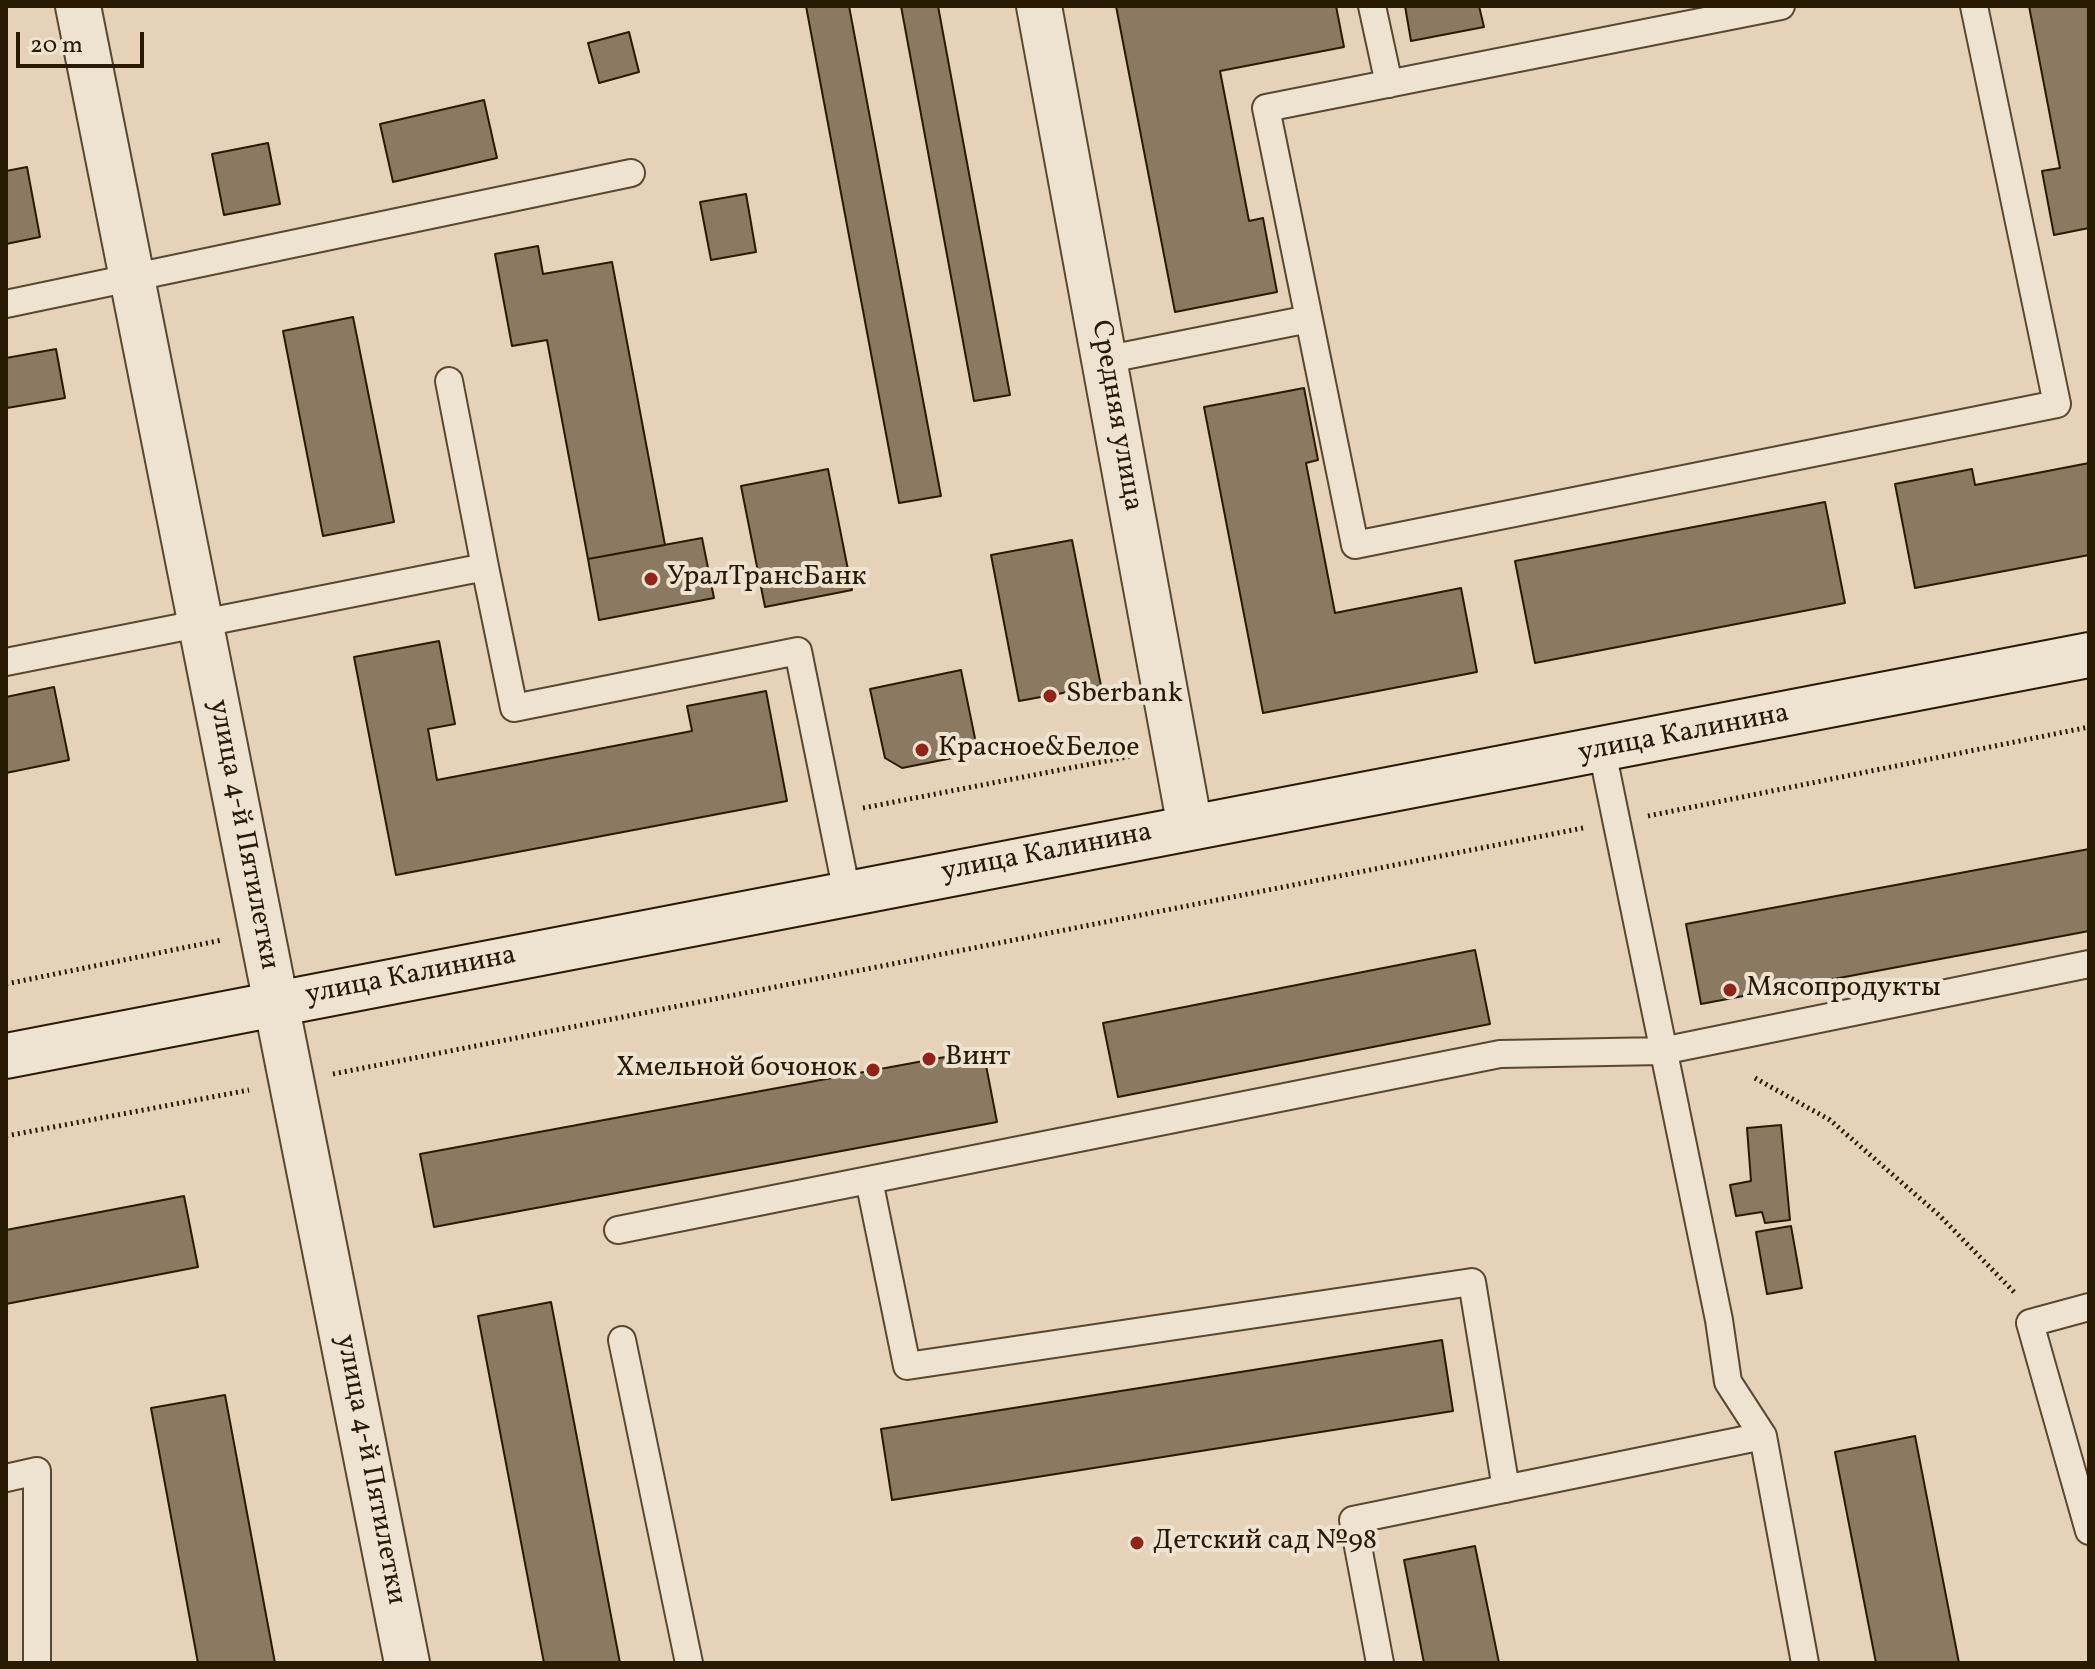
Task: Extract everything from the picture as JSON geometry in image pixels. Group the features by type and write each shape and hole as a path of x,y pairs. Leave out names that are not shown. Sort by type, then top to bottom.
{"street":[{"name":"улица 4-й Пятилетки","path":"78,6 407,1663"},
{"name":"Средняя улица","path":"1039,6 1190,827"},
{"name":"улица Калинина","path":"6,1056 2089,655"}],"lane":[{"path":"1372,6 1389,84"},
{"path":"1781,6 1266,108 1355,545 2057,404 1974,6"},
{"path":"6,304 631,173"},
{"path":"1104,360 1309,319"},
{"path":"449,381 514,708 798,651 847,893"},
{"path":"6,662 485,567"},
{"path":"1602,751 1719,1320 1728,1382 1763,1436 1805,1663"},
{"path":"618,1230 1500,1054 1662,1051 2089,964"},
{"path":"869,1180 907,1366 1472,1282 1506,1489"},
{"path":"2089,1307 2030,1323 2089,1531"},
{"path":"622,1340 689,1663"},
{"path":"1380,1663 1353,1520 1763,1436"},
{"path":"6,1478 37,1471 37,1663"}],"path":[{"path":"6,1136 2089,727"},
{"path":"831,814 1176,747"},
{"path":"6,984 262,932"},
{"path":"1755,1078 1830,1120 1939,1215 2041,1320"}],"building":[{"path":"806,6 849,6 941,496 899,503"},
{"path":"901,6 938,6 1010,395 974,401"},
{"path":"1116,6 1336,6 1344,47 1220,71 1249,221 1263,218 1277,292 1175,312"},
{"path":"1405,6 1479,6 1484,27 1411,41"},
{"path":"2029,6 2089,6 2089,228 2054,235 2042,171 2060,168"},
{"path":"629,32 639,72 599,83 588,43"},
{"path":"484,100 497,158 393,182 380,124"},
{"path":"268,143 280,204 224,215 212,154"},
{"path":"27,167 40,237 6,244 6,171"},
{"path":"746,194 756,252 711,260 700,202"},
{"path":"538,246 543,274 612,262 665,545 588,559 547,340 512,346 495,254"},
{"path":"353,317 394,522 323,536 283,331"},
{"path":"56,349 65,398 7,408 6,358"},
{"path":"1304,388 1318,460 1306,463 1335,613 1461,588 1477,672 1263,713 1204,407"},
{"path":"2089,463 2089,555 1915,588 1895,484 1972,469 1975,485"},
{"path":"828,469 852,590 765,607 741,486"},
{"path":"1825,502 1845,603 1535,663 1515,561"},
{"name":"УралТрансБанк","path":"702,538 714,598 599,620 588,559"},
{"path":"1072,540 1101,686 1019,701 991,555"},
{"path":"439,641 455,724 428,729 437,780 692,731 687,706 766,691 787,801 396,875 354,657"},
{"path":"961,670 978,753 902,768 885,758 870,689"},
{"path":"54,687 69,760 6,773 6,697"},
{"path":"2089,849 2089,931 1701,1004 1686,924"},
{"path":"1475,950 1490,1024 1118,1097 1103,1023"},
{"path":"983,1050 997,1122 434,1227 420,1154"},
{"path":"1781,1125 1790,1220 1765,1223 1762,1212 1736,1216 1730,1185 1751,1181 1747,1128"},
{"path":"184,1196 198,1267 6,1304 6,1230"},
{"path":"1791,1226 1802,1288 1767,1294 1756,1232"},
{"path":"551,1302 620,1663 544,1663 478,1316"},
{"path":"1442,1340 1453,1411 892,1500 881,1429"},
{"path":"225,1395 275,1663 198,1663 151,1408"},
{"path":"1915,1436 1959,1663 1876,1663 1835,1452"},
{"path":"1475,1546 1499,1663 1424,1663 1404,1560"}],"place":[{"name":"УралТрансБанк","path":"651,579"},
{"name":"Sberbank","path":"1050,696"},
{"name":"Красное&Белое","path":"922,750"},
{"name":"Мясопродукты","path":"1730,990"},
{"name":"Винт","path":"929,1059"},
{"name":"Хмельной бочонок","path":"873,1070"},
{"name":"Детский сад №98","path":"1137,1543"}]}
